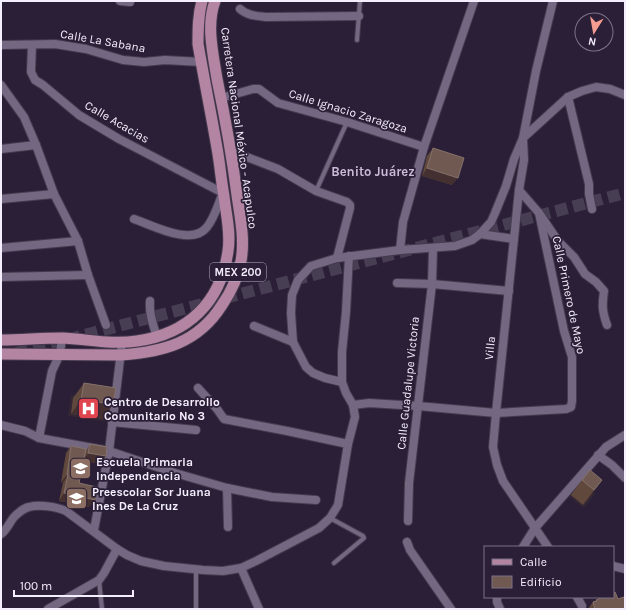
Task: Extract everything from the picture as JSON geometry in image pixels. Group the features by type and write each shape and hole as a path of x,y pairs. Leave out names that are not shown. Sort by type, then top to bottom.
{"main road":[{"name":"Carretera Nacional México - Acapulco","path":"1,340 62,338 122,343 138,341 165,335 178,328 202,311 211,299 220,283 229,249 217,149 198,44 199,11 202,1"},
{"name":"Carretera Nacional México - Acapulco","path":"1,354 121,355 157,351 175,345 189,338 206,325 219,311 237,277 243,246 231,151 214,61 211,25 215,1"}],"street":[{"path":"120,1 130,2"},
{"path":"400,250 403,222 424,147 474,1"},
{"path":"342,382 325,378 306,367 293,342 291,313 292,295 298,280 311,266 337,258 400,250 455,246 472,240 480,234 495,213 523,138 536,71 553,1"},
{"path":"240,9 244,13 267,17 359,16"},
{"name":"Calle La Sabana","path":"1,45 55,44 86,49 124,60 144,62 165,60 201,62"},
{"name":"Calle Acacias","path":"32,45 31,72 35,80 79,115 119,138 223,192"},
{"path":"1,85 5,97 24,117 54,194 78,241 88,275 106,325"},
{"path":"523,138 568,97 582,91 596,87 610,89 625,95"},
{"name":"Calle Ignacio Zaragoza","path":"221,98 253,89 259,89 278,103 347,122 424,147"},
{"path":"568,97 589,184 592,209"},
{"name":"Villa","path":"523,138 524,160 519,190 493,447 497,465 503,481 547,546"},
{"path":"1,148 36,145"},
{"path":"231,151 278,170 316,190 347,202 350,205 337,258"},
{"path":"519,190 539,213 558,241 574,257 585,274 596,282 604,291 602,308 608,325"},
{"path":"134,219 175,234 192,235 207,228 223,192"},
{"path":"1,199 54,194"},
{"name":"Calle Primero de Mayo","path":"496,413 566,409 571,407 572,356 564,331 539,213"},
{"path":"480,234 514,239"},
{"path":"1,248 78,241"},
{"name":"Calle Guadalupe Victoria","path":"408,521 409,483 432,284 433,248"},
{"path":"1,534 5,532 13,518 22,510 37,506 58,508 66,511 94,530 117,549 141,561 164,566 196,570 223,571 241,568 319,528 330,518 338,505 354,417 353,405 342,382 342,352 349,256"},
{"path":"1,277 88,275"},
{"path":"398,283 432,284 509,291"},
{"path":"150,300 150,317 157,337"},
{"path":"254,326 293,342"},
{"path":"39,438 52,371 60,354 62,338"},
{"path":"94,530 109,451 122,343"},
{"path":"198,388 224,419 348,444"},
{"path":"353,405 369,403 496,413"},
{"path":"112,422 196,430"},
{"path":"1,425 25,431 39,438 109,451 175,473 227,488 272,497 316,500"},
{"path":"524,546 535,528 606,447 625,435"},
{"path":"598,456 612,465 625,478"},
{"path":"227,488 228,527"},
{"path":"407,542 410,550 451,609"},
{"path":"48,609 99,580 117,549"},
{"path":"614,566 625,569"},
{"path":"241,568 259,609"},
{"path":"497,598 500,609"},
{"path":"578,598 582,606"}],"lane":[{"path":"357,40 360,1"},
{"path":"316,190 347,122"},
{"path":"330,518 363,536 364,538 334,563"},
{"path":"196,570 196,609"},
{"path":"99,580 102,609"}],"shaded area":[{"name":"Centro de Desarrollo Comunitario No 3","path":"71,395 110,401 107,422 68,416"},
{"path":"578,481 595,494 584,508 567,495"}],"building":[{"path":"433,148 464,158 458,178 427,168"},
{"path":"84,383 116,388 113,404 81,400"},
{"path":"90,444 107,447 106,456 88,453"},
{"path":"71,446 86,449 79,483 97,487 95,500 64,493 68,475"},
{"path":"590,470 602,480 594,490 582,480"},
{"path":"614,592 618,599 624,597 625,609 595,609 593,602 601,598 614,598"}],"tunnel":[{"path":"16,353 625,193"}],"place":[{"name":"Centro de Desarrollo Comunitario No 3","path":"89,409"},
{"name":"Escuela Primaria Independencia","path":"81,469"},
{"name":"Preescolar Sor Juana Ines De La Cruz","path":"76,499"}],"district":[{"name":"Benito Juárez","path":"373,171"}]}
